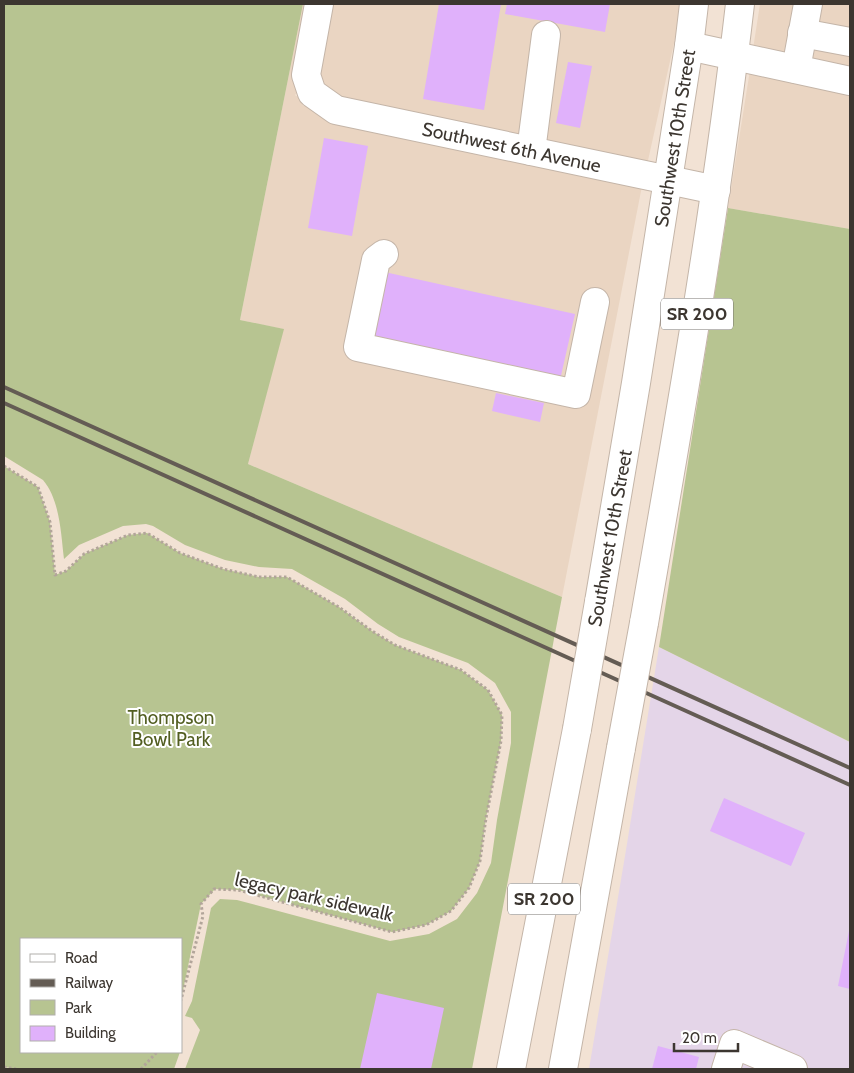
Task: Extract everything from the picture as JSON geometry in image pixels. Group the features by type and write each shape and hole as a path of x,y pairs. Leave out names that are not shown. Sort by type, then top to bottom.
{"main road":[{"name":"Southwest 6th Avenue","path":"319,4 306,76 312,93 336,110 716,190"},
{"name":"Southwest 10th Street","path":"511,1069 577,728 599,602 668,180 694,4"},
{"name":"SR 200","path":"563,1069 685,389 716,190 740,4"},
{"path":"796,69 808,4"},
{"path":"802,33 850,42"},
{"path":"531,151 546,35"},
{"path":"689,46 850,81"},
{"path":"384,254 376,260 358,347 576,394 596,302"},
{"path":"726,1069 734,1044 793,1069"}],"path":[{"name":"legacy park sidewalk","path":"4,466 38,488 50,522 55,576 66,571 84,554 128,535 148,533 180,553 223,569 259,577 287,578 339,607 395,645 461,670 488,690 502,715 501,741 486,818 480,861 469,888 451,911 426,925 392,932 238,890 214,889 201,904 204,916 182,996"},
{"path":"141,1069 156,1053"},
{"path":"4,1067 16,1069"}],"shaded area":[{"path":"303,4 306,4 299,91 295,95 301,99 303,106 309,105 642,186 562,597 248,464 283,329 240,320"},
{"path":"331,4 682,4 647,165 341,100 323,87 319,75"},
{"path":"760,4 850,4 850,69 753,49"},
{"path":"750,70 850,92 850,229 728,208"},
{"path":"659,647 850,742 850,1069 589,1069"}],"green space":[{"path":"4,4 303,4 240,320 284,329 248,464 562,597 472,1069 185,1069 200,1030 192,1018 185,1016 192,1001 211,908 220,899 237,900 390,941 429,934 457,919 477,893 491,863 511,743 511,712 495,683 468,663 399,637 345,599 292,569 259,567 225,560 185,545 153,526 146,524 123,526 79,545 64,559 59,518 49,488 43,480 4,456"},
{"path":"728,208 850,229 850,742 659,647"},
{"name":"Thompson Bowl Park","path":"4,466 38,487 50,522 55,575 66,571 84,554 128,535 147,533 180,553 223,569 259,577 287,577 339,607 395,645 461,670 488,690 502,715 501,741 486,818 480,861 469,888 451,911 426,925 392,932 238,890 215,889 201,904 182,995 182,938 20,938 20,1053 180,1053 174,1069 16,1069 4,1067"}],"building":[{"path":"439,4 501,4 484,110 423,99"},
{"path":"507,4 610,4 605,32 505,14"},
{"path":"568,62 592,66 580,128 556,123"},
{"path":"324,138 368,146 352,236 308,228"},
{"path":"380,271 575,314 560,380 366,338"},
{"path":"496,393 544,403 540,422 492,411"},
{"path":"724,798 805,833 791,866 710,831"},
{"path":"850,931 850,989 838,986"},
{"path":"377,993 444,1008 431,1069 360,1069"},
{"path":"658,1046 699,1057 696,1069 652,1069"}],"railway":[{"path":"4,387 850,768"},
{"path":"4,403 850,785"}]}
